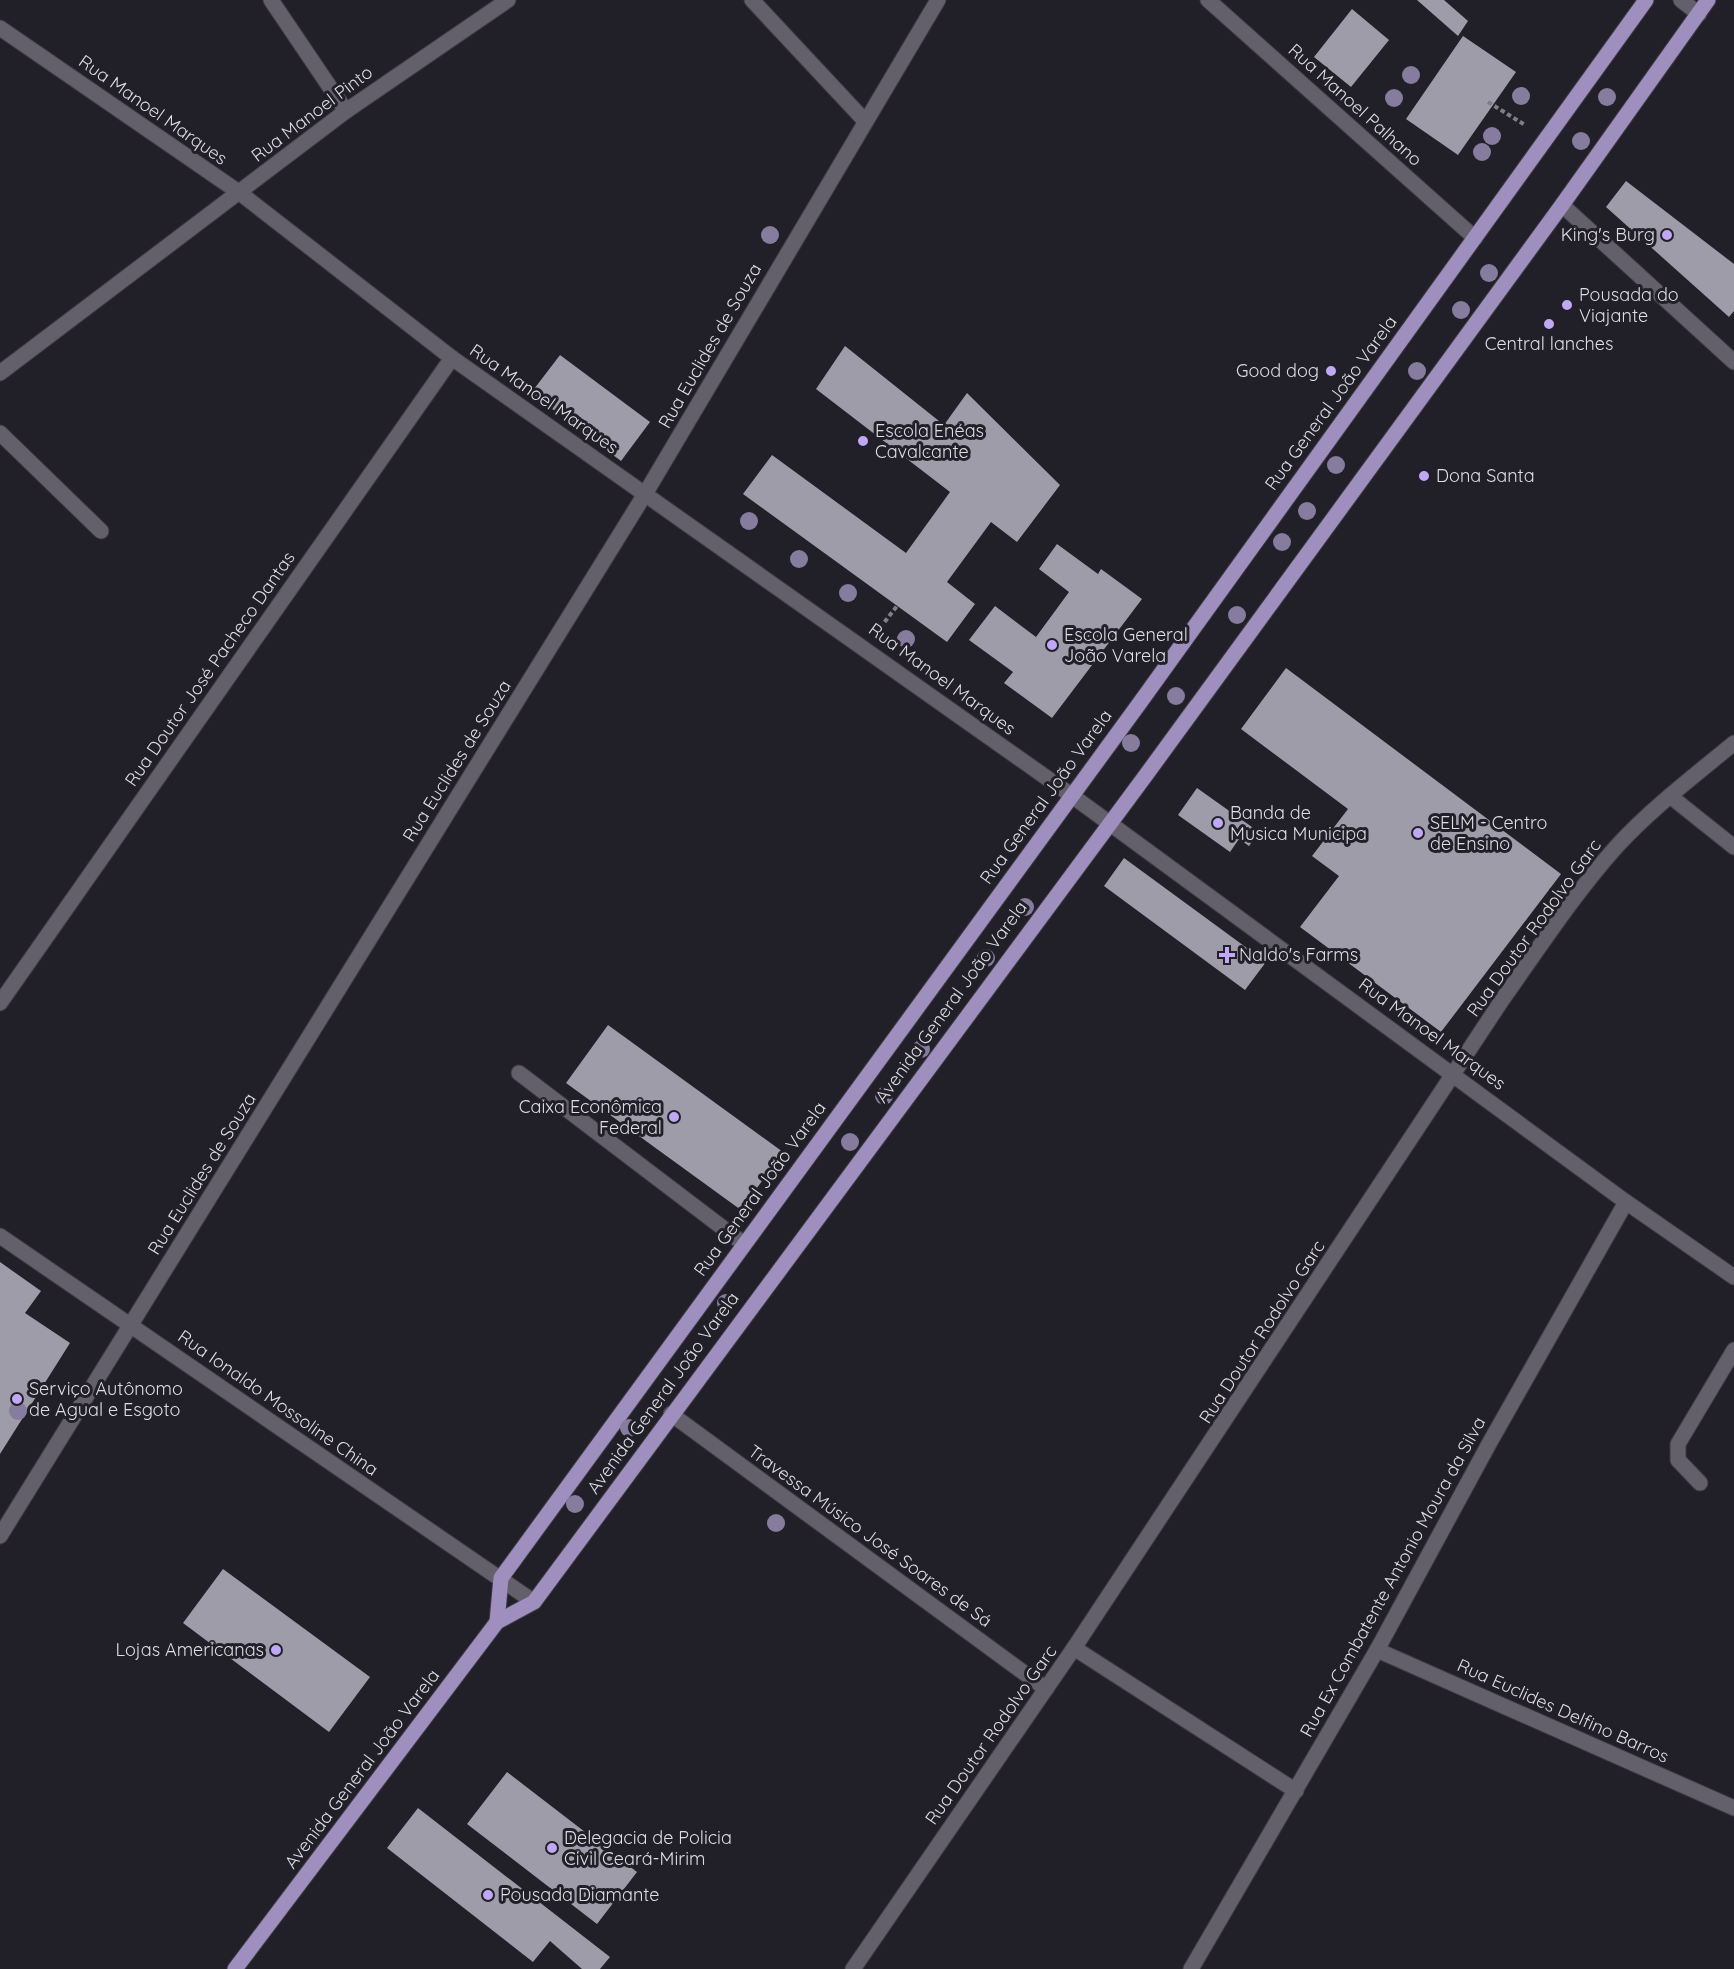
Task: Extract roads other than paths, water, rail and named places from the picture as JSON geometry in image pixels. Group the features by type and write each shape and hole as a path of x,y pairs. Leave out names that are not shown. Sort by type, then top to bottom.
{"main road":[{"name":"Rua General João Varela","path":"501,1578 1546,143 1646,0"},
{"path":"1107,824 1562,205 1708,0"},
{"name":"Avenida General João Varela","path":"235,1969 497,1622 534,1602 1107,824"},
{"path":"497,1622 501,1578"}],"street":[{"path":"271,0 346,111"},
{"name":"Rua Manoel Pinto","path":"0,373 490,5 508,0"},
{"path":"752,0 865,121"},
{"name":"Rua Euclides de Souza","path":"0,1536 645,494 938,0"},
{"name":"Rua Manoel Palhano","path":"1208,0 1475,238"},
{"path":"1681,0 1699,14"},
{"name":"Rua Manoel Marques","path":"0,28 240,193 452,358 1071,795 1107,824 1455,1074 1626,1202 1734,1277"},
{"path":"1562,205 1734,362"},
{"name":"Rua Doutor José Pacheco Dantas","path":"0,1003 452,358"},
{"path":"0,433 101,531"},
{"name":"Rua Doutor Rodolvo Garc","path":"853,1969 1074,1648 1503,1000 1568,908 1618,846 1670,796 1734,743"},
{"path":"1670,796 1734,847"},
{"path":"519,1073 744,1244"},
{"name":"Rua Ex Combatente Antonio Moura da Silva","path":"1191,1969 1377,1650 1490,1442 1626,1202"},
{"name":"Rua Ionaldo Mossoline China","path":"0,1236 534,1602"},
{"path":"1700,1484 1678,1460 1678,1444 1734,1350"},
{"name":"Travessa Músico José Soares de Sá","path":"671,1414 1046,1689"},
{"path":"1074,1648 1296,1791"},
{"name":"Rua Euclides Delfino Barros","path":"1377,1650 1734,1808"}],"place":[{"name":"King's Burg","path":"1667,235"},
{"name":"Pousada do Viajante","path":"1567,305"},
{"name":"Central lanches","path":"1549,324"},
{"name":"Good dog","path":"1331,371"},
{"name":"Escola Enéas Cavalcante","path":"863,441"},
{"name":"Dona Santa","path":"1424,476"},
{"name":"Escola General João Varela","path":"1052,645"},
{"name":"Banda de Musica Municipa","path":"1218,823"},
{"name":"SELM - Centro de Ensino","path":"1418,833"},
{"name":"Naldo's Farms","path":"1227,955"},
{"name":"Caixa Econômica Federal","path":"674,1117"},
{"name":"Serviço Autônomo de Agual e Esgoto","path":"17,1399"},
{"name":"Lojas Americanas","path":"276,1650"},
{"name":"Delegacia de Policia Civil Ceará-Mirim","path":"552,1848"},
{"name":"Pousada Diamante","path":"488,1895"}]}
